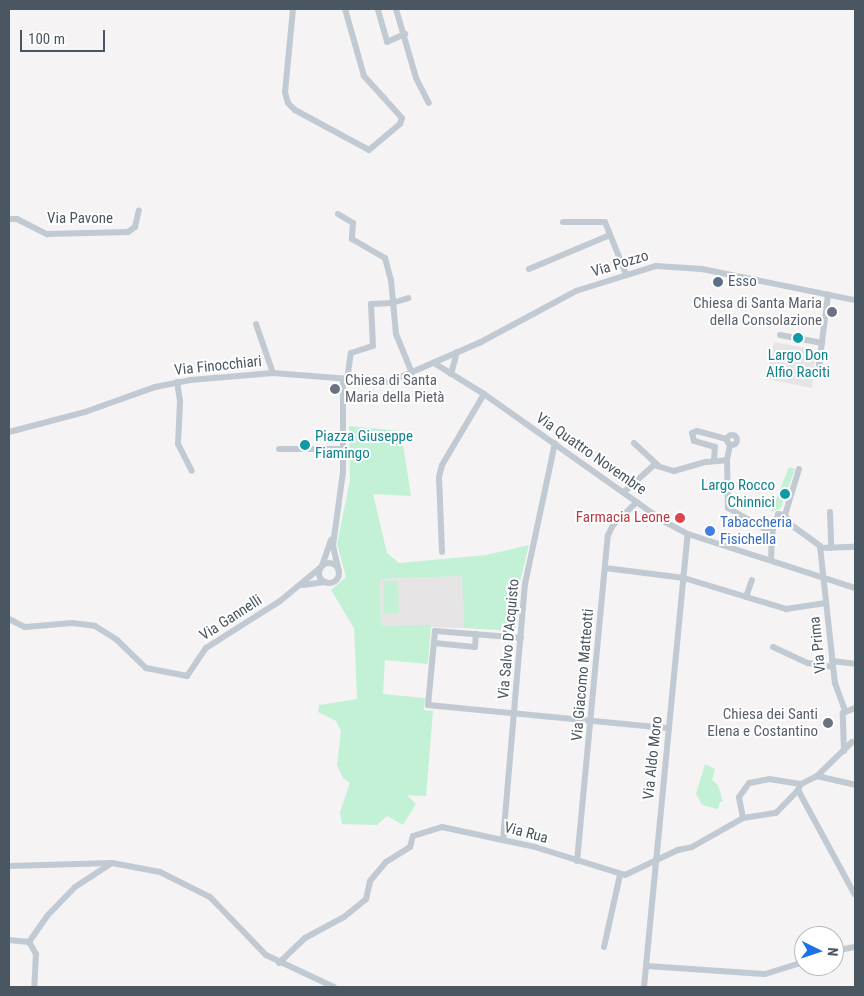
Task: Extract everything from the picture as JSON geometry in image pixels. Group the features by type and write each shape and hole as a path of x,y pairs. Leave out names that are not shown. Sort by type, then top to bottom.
{"street":[{"path":"293,9 286,98 295,110 369,150 400,124 402,118 364,76 345,9"},
{"path":"396,9 405,34 416,78 429,103"},
{"path":"378,10 386,42 405,34"},
{"name":"Via Pavone","path":"9,219 17,219 46,234 128,232 135,227 139,210"},
{"path":"338,214 353,223 352,239 385,258 396,334 412,373"},
{"path":"563,222 605,222 626,274"},
{"path":"530,269 610,234"},
{"name":"Via Pozzo","path":"434,363 576,291 626,274 669,265 855,300"},
{"path":"819,365 828,295"},
{"path":"335,527 319,575 326,582 334,582 339,572 333,545 342,486 345,380 351,353 373,346 371,304 392,303 408,298"},
{"path":"256,324 273,373"},
{"path":"780,335 822,343"},
{"path":"450,374 457,352"},
{"name":"Via Finocchiari","path":"10,430 85,412 155,386 176,382 273,373 383,383 434,363"},
{"name":"Via Quattro Novembre","path":"434,363 484,394 637,502 688,534 822,575 855,588"},
{"path":"176,382 180,402 178,444 192,471"},
{"path":"442,552 439,477 446,456 484,394"},
{"path":"714,460 716,448 694,442 692,433 697,430 728,442 728,508 772,533"},
{"name":"Via Salvo D'Acquisto","path":"503,840 525,584 555,443"},
{"path":"634,443 658,464 674,471 714,460 727,460"},
{"path":"279,449 344,449"},
{"path":"624,492 658,464"},
{"path":"799,469 785,515 790,524 820,548 855,546"},
{"name":"Via Giacomo Matteotti","path":"577,861 610,530 637,502"},
{"path":"830,512 830,548"},
{"path":"771,560 772,533 778,514 785,515"},
{"name":"Via Aldo Moro","path":"644,987 688,534"},
{"name":"Via Prima","path":"820,548 832,664 845,711 844,751"},
{"path":"321,568 332,563 339,572"},
{"name":"Via Gannelli","path":"9,619 25,627 72,622 95,626 117,640 146,668 190,674 206,648 295,589 321,568"},
{"path":"605,568 684,578 786,609 826,603"},
{"path":"746,597 752,580"},
{"name":"Via Gannelli","path":"295,589 312,582 326,582"},
{"path":"521,638 435,631 428,705 669,728"},
{"path":"434,643 475,647 476,634"},
{"path":"773,647 808,663 855,664"},
{"path":"845,711 855,708"},
{"path":"844,740 854,742"},
{"path":"604,947 620,875 630,874 656,860 692,847 742,818 776,813 800,787 817,776 854,742"},
{"path":"817,776 855,785"},
{"path":"742,818 738,797 748,782 769,780 800,787"},
{"path":"800,787 843,875 855,895"},
{"name":"Via Rua","path":"279,963 305,938 344,917 366,898 370,881 386,862 410,847 413,836 442,827 503,840 620,875"},
{"path":"29,942 47,916 75,887 112,863"},
{"path":"9,866 112,863 160,872 198,889 223,908 255,946 279,963 334,987"},
{"path":"843,875 855,887"},
{"path":"9,940 29,942"},
{"path":"29,942 36,954 34,987"},
{"path":"646,966 765,974 794,965"}],"shaded area":[{"path":"774,342 816,350 812,388 767,379"},
{"path":"462,576 464,628 381,626 380,579"}],"green space":[{"path":"349,426 401,431 411,496 373,494 387,553 399,563 486,555 529,545 520,582 516,631 464,628 462,576 380,579 381,626 431,625 428,664 385,660 383,694 425,698 424,710 433,711 426,796 407,795 416,804 403,825 387,816 377,825 342,824 340,812 350,783 343,778 337,765 341,731 336,721 318,712 319,705 357,699 354,628 331,590 346,577 337,544 350,480"},
{"path":"789,467 795,469 781,508 771,512"},
{"path":"383,581 398,581 399,613 384,613"},
{"path":"705,764 715,769 712,780 718,785 723,802 720,802 718,809 702,805 696,794"}],"place":[{"name":"Esso","path":"718,282"},
{"name":"Chiesa di Santa Maria della Consolazione","path":"832,312"},
{"name":"Largo Don Alfio Raciti","path":"798,338"},
{"name":"Chiesa di Santa Maria della Pietà","path":"335,389"},
{"name":"Piazza Giuseppe Fiamingo","path":"305,445"},
{"name":"Largo Rocco Chinnici","path":"785,494"},
{"name":"Farmacia Leone","path":"680,518"},
{"name":"Tabaccheria Fisichella","path":"710,531"},
{"name":"Chiesa dei Santi Elena e Costantino","path":"828,723"}]}
